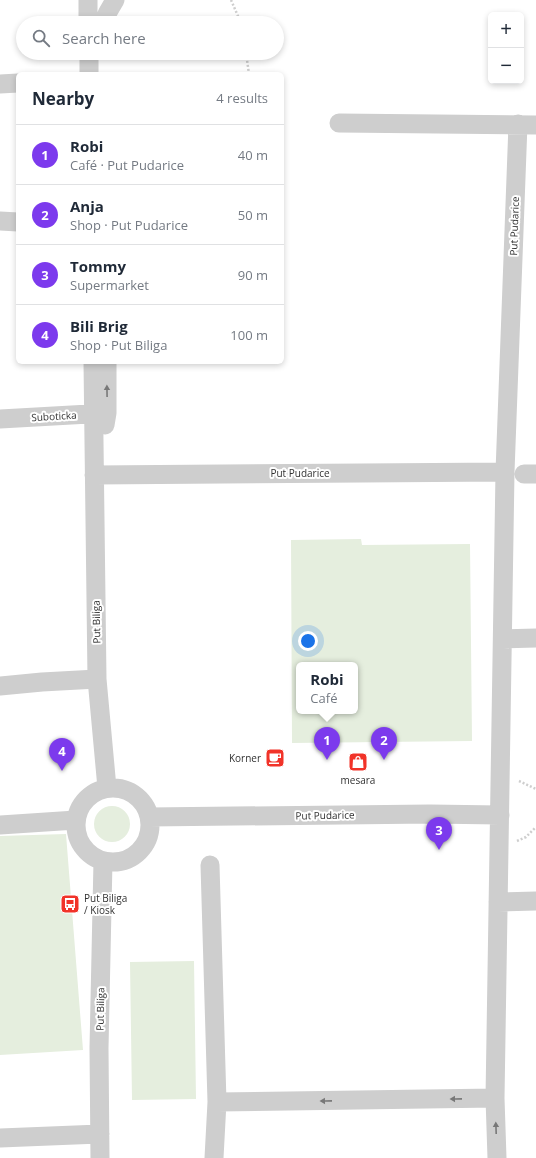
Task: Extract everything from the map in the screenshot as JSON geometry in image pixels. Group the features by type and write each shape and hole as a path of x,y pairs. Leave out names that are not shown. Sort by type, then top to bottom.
{"street":[{"path":"88,0 88,16"},
{"path":"102,0 102,16"},
{"path":"106,16 115,0"},
{"path":"89,60 89,72"},
{"path":"102,60 102,72"},
{"path":"0,84 16,83"},
{"path":"338,123 527,125"},
{"name":"Put Pudarice","path":"497,1158 495,1098 505,472 527,125"},
{"path":"0,221 16,222"},
{"name":"Put Biliga","path":"93,364 100,414"},
{"name":"Put Biliga","path":"107,364 94,465 97,679 107,788"},
{"name":"Suboticka","path":"0,419 100,414"},
{"name":"Put Pudarice","path":"94,465 505,472"},
{"path":"502,639 536,638"},
{"path":"0,686 97,679"},
{"path":"107,788 119,788 130,792 139,798 146,807 149,818 150,828 147,839 138,852 125,860 114,862 103,861 94,857 85,850 79,841 76,830 76,820 79,808 86,799 96,792 107,788"},
{"name":"Put Pudarice","path":"149,818 430,814 500,815"},
{"path":"0,825 76,820"},
{"name":"Put Biliga","path":"100,1158 103,861"},
{"path":"210,865 217,1102 214,1158"},
{"path":"498,902 536,901"},
{"path":"217,1102 495,1098"},
{"path":"0,1138 100,1134"}],"path":[{"path":"231,0 238,16"},
{"path":"247,60 249,72"}],"green space":[{"path":"361,539 362,545 470,544 472,741 292,743 291,540"},
{"path":"112,806 122,809 127,814 130,824 127,834 122,839 112,842 102,839 97,834 94,824 97,814 102,809"},
{"path":"66,834 83,1050 0,1055 0,836"},
{"path":"194,961 196,1099 132,1100 130,962"}],"place":[{"name":"Korner","path":"275,758"},
{"name":"Robi","path":"327,760"},
{"name":"Anja","path":"384,760"},
{"name":"mesara","path":"358,762"},
{"name":"Bili Brig","path":"62,771"},
{"name":"Tommy","path":"439,850"},
{"name":"Put Biliga / Kiosk","path":"70,904"}]}
